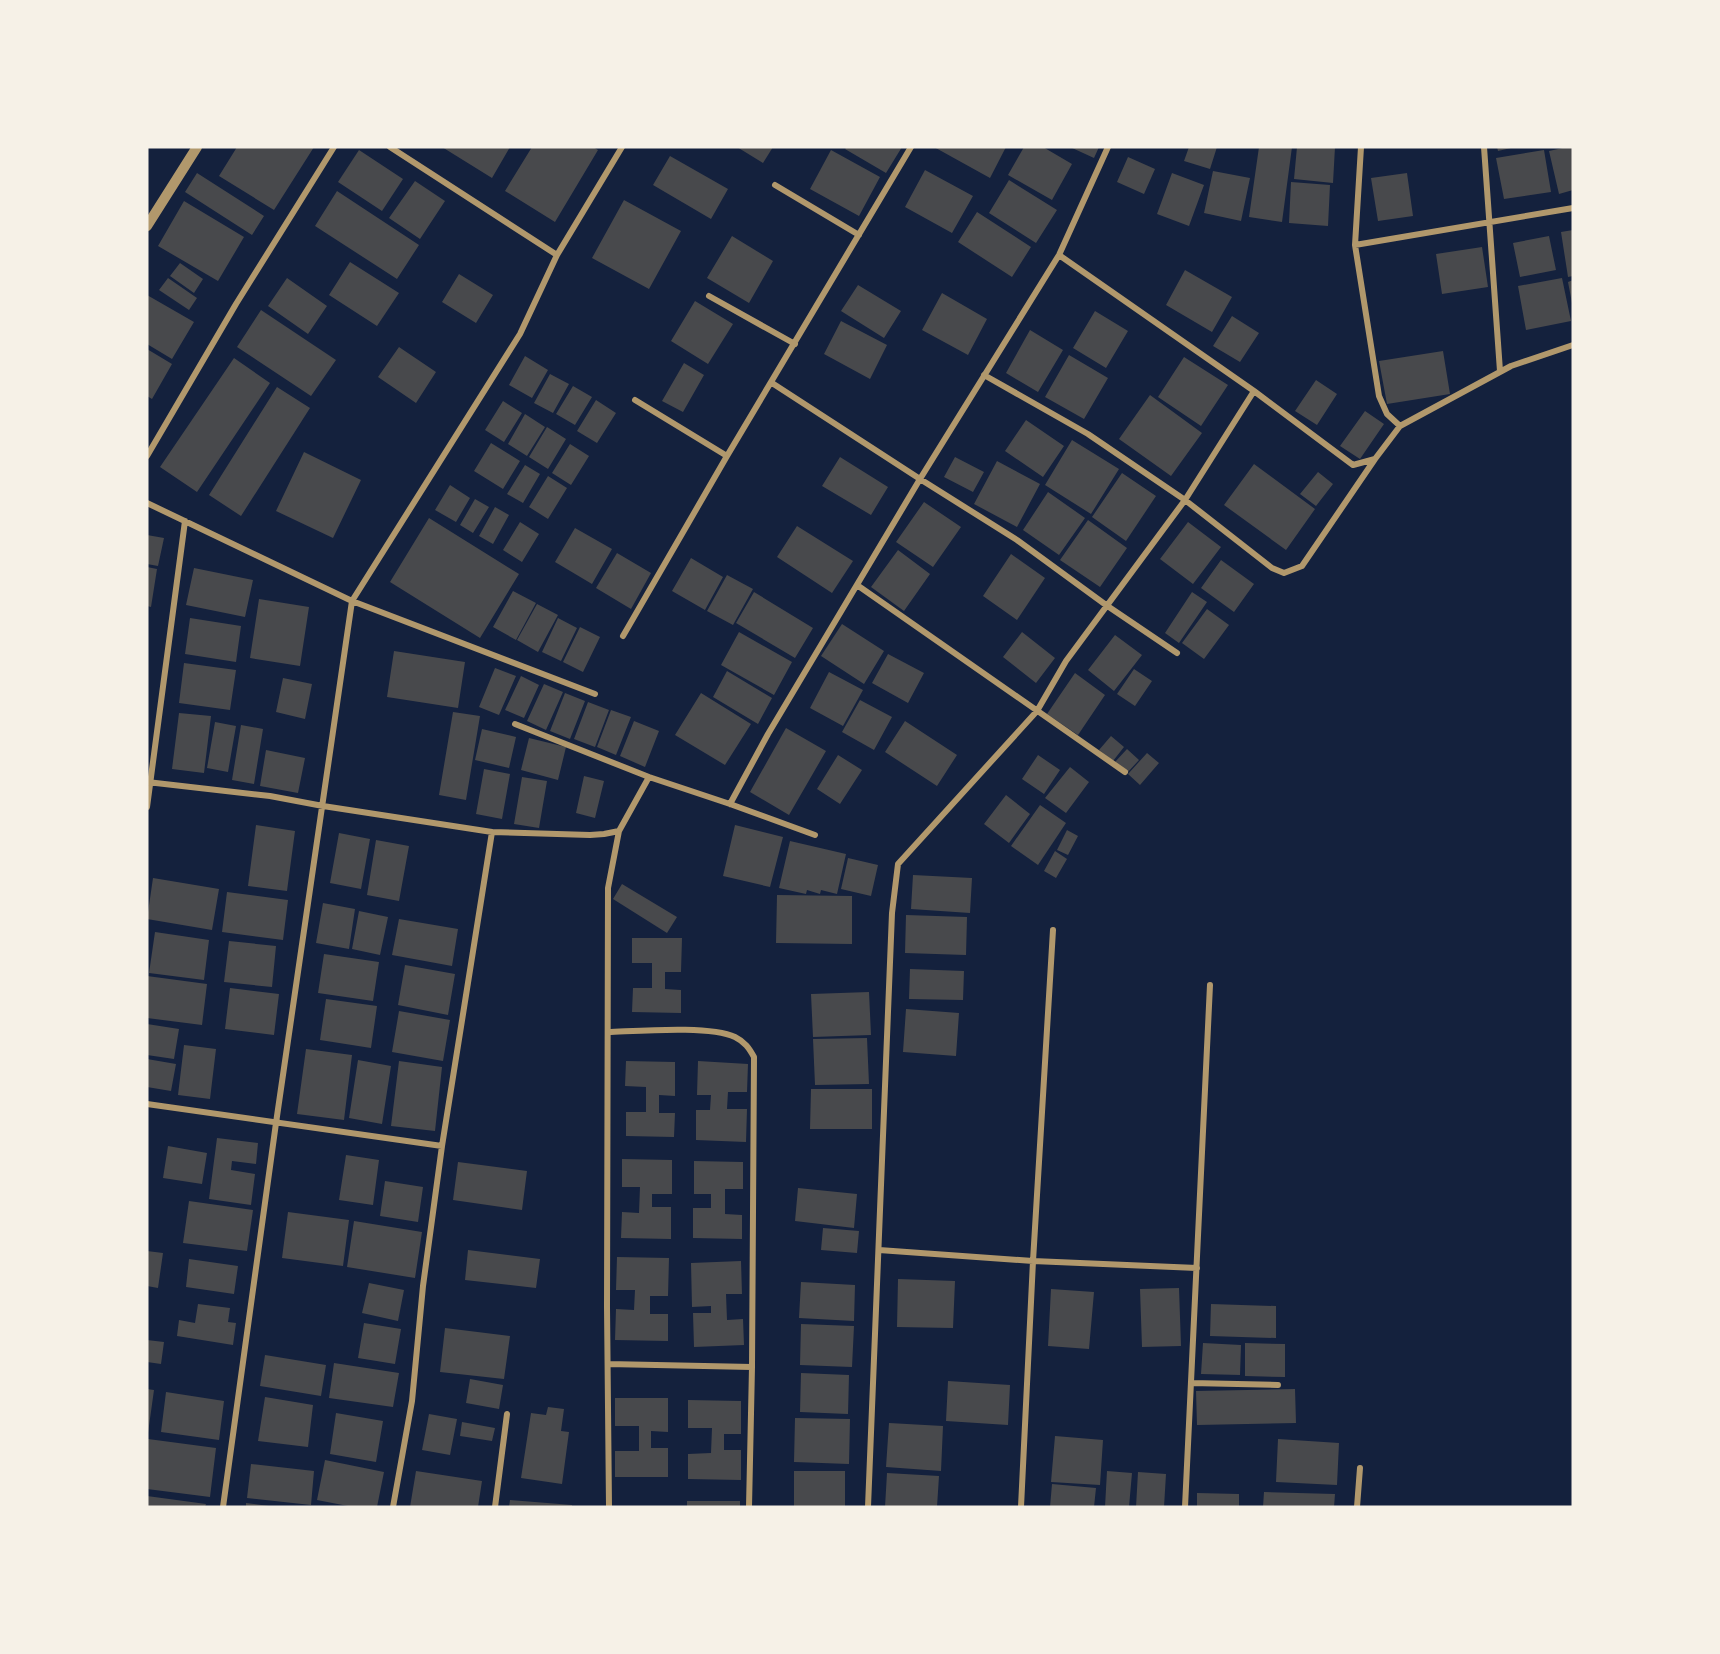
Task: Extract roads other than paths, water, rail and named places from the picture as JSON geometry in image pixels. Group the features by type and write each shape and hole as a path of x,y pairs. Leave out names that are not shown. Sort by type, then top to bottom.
{"street":[{"path":"147,225 196,147"},
{"path":"147,456 236,304 334,147"},
{"path":"390,147 556,255"},
{"path":"223,1507 352,600 515,342 556,255 622,147"},
{"path":"623,636 911,147"},
{"path":"730,804 768,734 920,479 1059,255 1108,147"},
{"path":"1361,147 1355,245 1379,396 1387,414 1400,426"},
{"path":"1484,147 1500,371"},
{"path":"775,185 859,235"},
{"path":"1355,245 1573,208"},
{"path":"1059,255 1254,391 1353,465 1375,459"},
{"path":"709,296 795,344"},
{"path":"984,375 1088,434 1185,500 1272,568 1284,573 1302,566 1400,426 1510,366 1573,345"},
{"path":"772,383 1017,540 1177,653"},
{"path":"868,1507 892,913 898,864 1037,711 1066,661 1185,500 1254,391"},
{"path":"635,400 727,456"},
{"path":"147,502 352,600 595,694"},
{"path":"147,807 185,521"},
{"path":"857,585 1125,772"},
{"path":"515,724 649,777 815,835"},
{"path":"609,1507 608,888 619,831 649,777"},
{"path":"149,782 270,796 492,832 590,835 619,831"},
{"path":"393,1507 412,1401 423,1286 442,1146 492,832"},
{"path":"1021,1507 1053,930"},
{"path":"1185,1507 1210,985"},
{"path":"608,1032 684,1030 723,1032 737,1037 748,1046 754,1057 749,1507"},
{"path":"147,1104 442,1146"},
{"path":"879,1250 1033,1261 1197,1268"},
{"path":"608,1364 752,1367"},
{"path":"1191,1383 1278,1385"},
{"path":"495,1507 507,1414"},
{"path":"1357,1507 1360,1468"}]}
